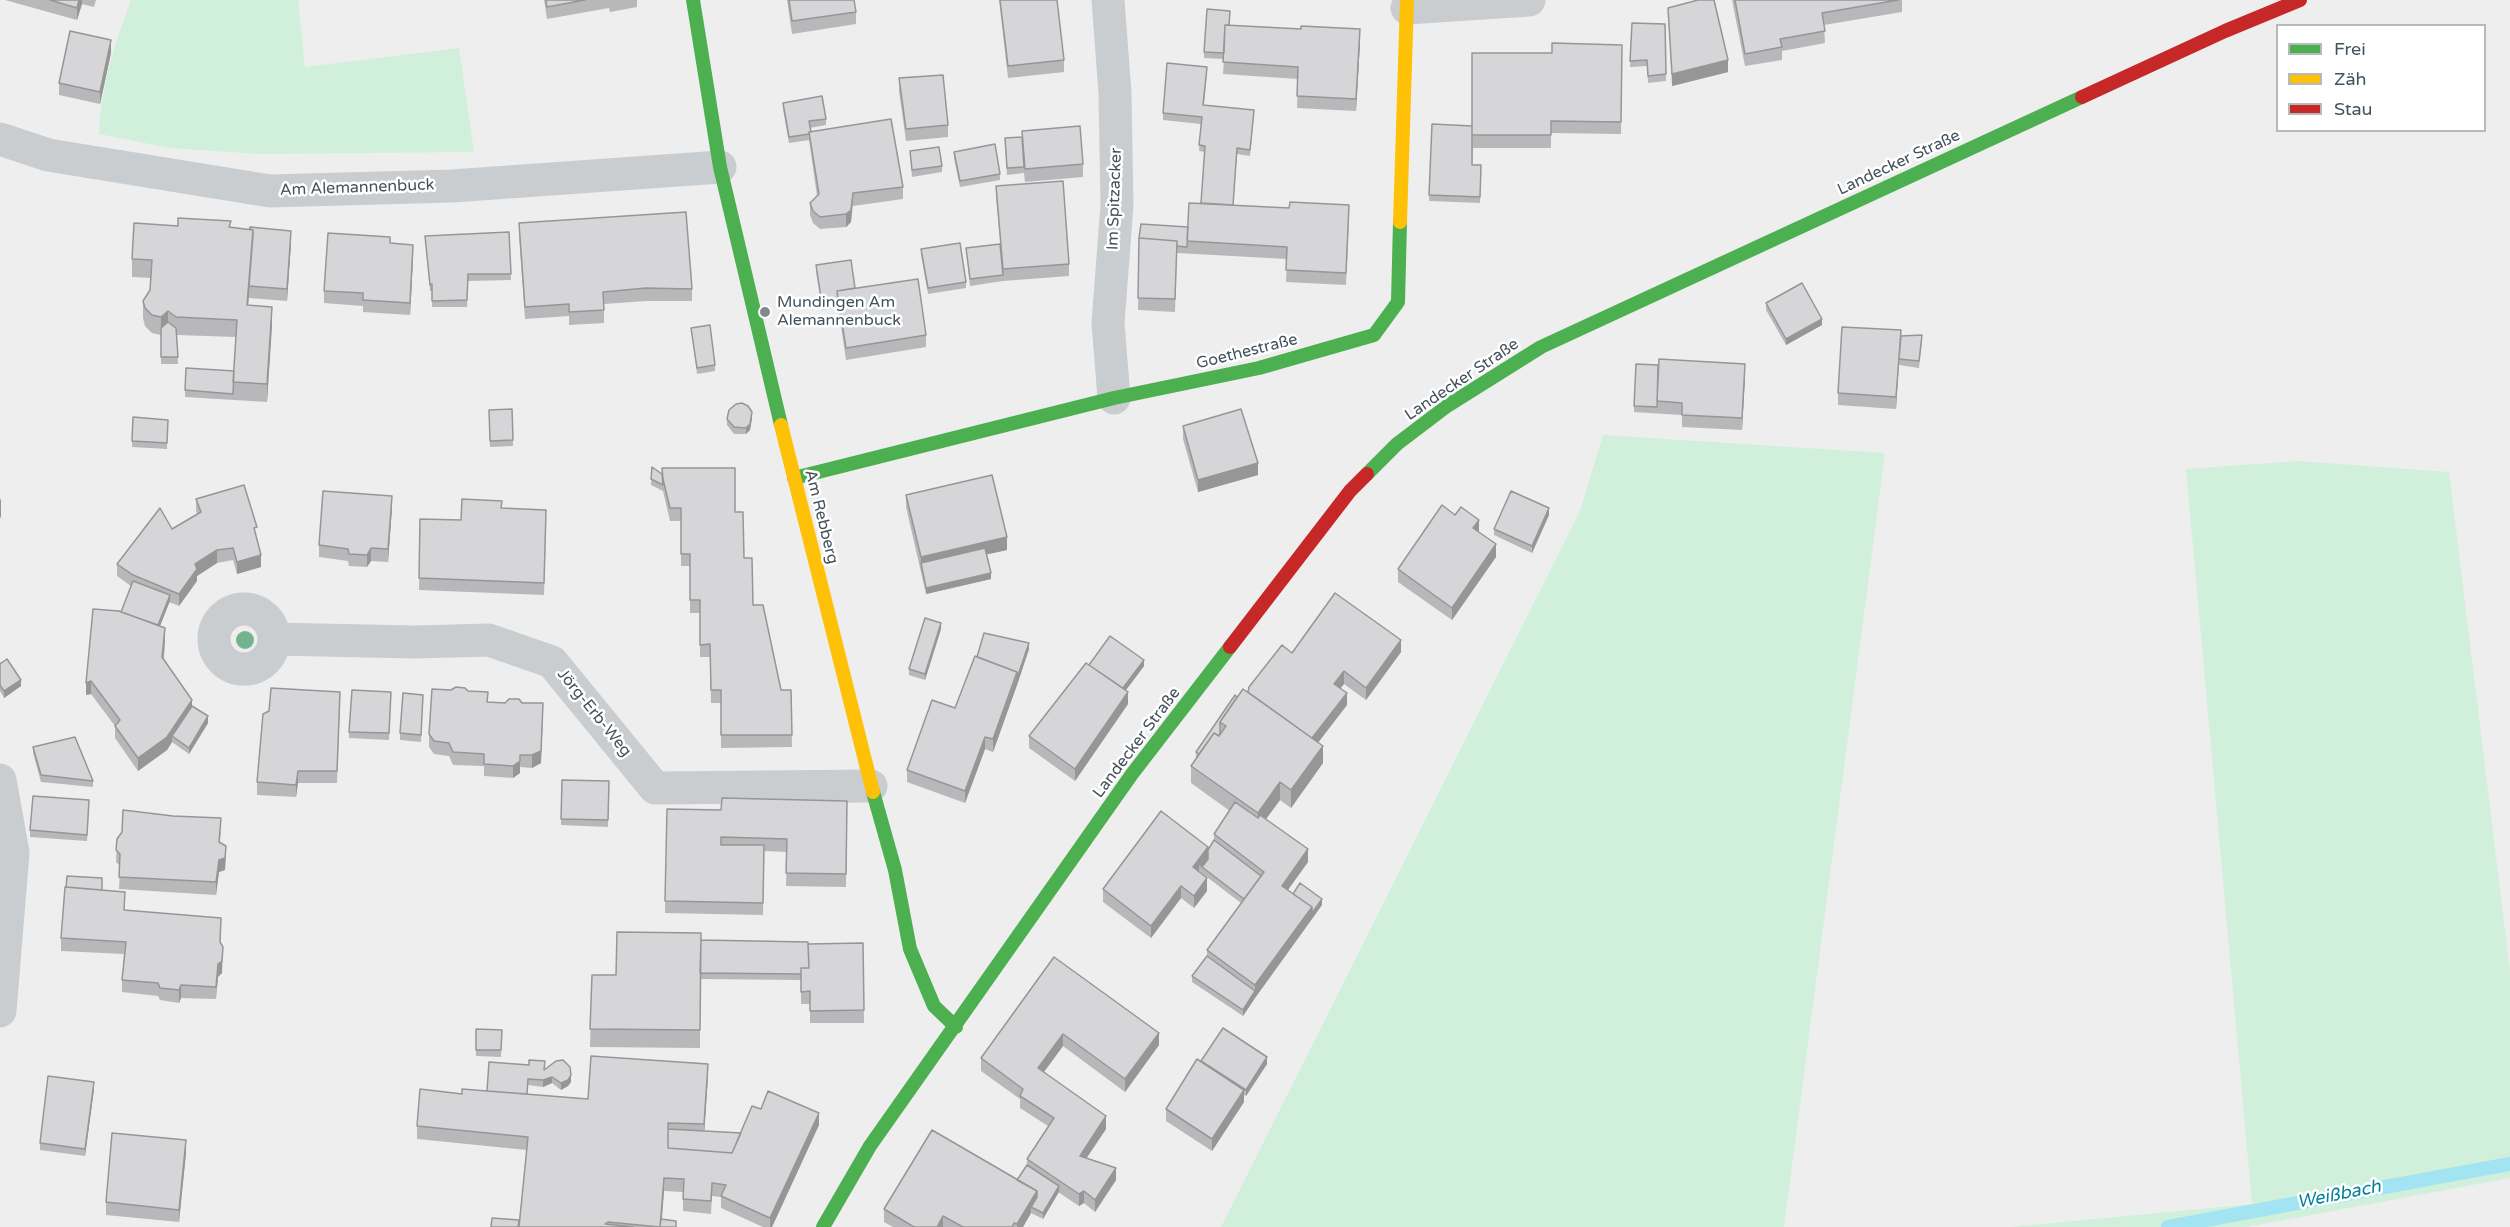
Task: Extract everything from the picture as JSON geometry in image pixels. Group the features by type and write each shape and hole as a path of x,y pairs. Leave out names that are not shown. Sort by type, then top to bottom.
{"street":[{"name":"Am Rebberg","path":"693,0 720,167 794,478 871,786 895,870 913,958 922,984 934,1006 956,1027"},
{"name":"Im Spitzacker","path":"1108,0 1115,93 1117,194 1108,323 1114,398"},
{"path":"1407,4 1529,0"},
{"name":"Landecker Straße","path":"823,1227 870,1146 1132,774 1350,491 1397,444 1447,406 1541,347 2225,31 2300,0"},
{"name":"Goethestraße","path":"794,478 1114,398 1259,368 1374,335 1398,302 1407,4"},
{"name":"Am Alemannenbuck","path":"0,139 48,155 270,191 452,186 720,167"},
{"name":"Jörg-Erb-Weg","path":"274,639 415,642 489,640 552,662 656,788 871,786"},
{"path":"0,780 13,853 0,1011"}],"green space":[{"path":"131,0 298,0 305,67 459,48 474,152 260,154 170,148 99,134 102,100 109,66"},
{"path":"1603,435 1885,453 1784,1227 1221,1227 1580,511"},
{"path":"2298,461 2449,472 2510,971 2510,1178 2247,1227 2011,1227 2252,1204 2186,469"}],"building":[{"path":"50,0 79,0 77,8"},
{"path":"546,0 585,0 547,7"},
{"path":"789,0 854,0 856,12 792,21"},
{"path":"1000,0 1057,0 1064,60 1008,66"},
{"path":"1698,0 1714,0 1728,60 1672,74 1668,8"},
{"path":"1735,0 1898,0 1822,13 1825,31 1780,39 1782,47 1745,54"},
{"path":"1207,9 1230,11 1229,25 1225,25 1224,53 1204,52"},
{"path":"1632,23 1665,24 1666,74 1648,76 1647,60 1630,61"},
{"path":"1225,25 1360,29 1356,99 1297,96 1298,67 1223,62"},
{"path":"70,31 111,40 100,92 59,83"},
{"path":"1552,43 1622,45 1621,122 1551,121 1551,135 1472,135 1472,53 1552,53"},
{"path":"1167,63 1207,67 1203,105 1254,110 1250,150 1237,148 1233,205 1201,203 1205,146 1199,145 1202,117 1163,113"},
{"path":"943,75 948,125 906,129 899,78"},
{"path":"822,96 826,119 809,121 811,132 809,134 789,137 783,103"},
{"path":"891,119 903,187 853,193 851,210 846,214 820,217 813,211 810,203 819,194 809,132"},
{"path":"1432,124 1472,126 1472,165 1481,165 1480,197 1429,195"},
{"path":"1080,126 1083,164 1025,169 1022,131"},
{"path":"1022,137 1024,167 1007,168 1005,138"},
{"path":"995,144 1000,174 960,181 954,152"},
{"path":"939,147 942,166 912,170 910,151"},
{"path":"1063,181 1069,264 1003,269 996,186"},
{"path":"1290,202 1349,205 1346,273 1286,270 1287,247 1187,241 1189,203 1289,208"},
{"path":"686,212 692,289 646,288 603,292 604,310 569,312 569,304 525,307 519,223"},
{"path":"178,218 231,221 229,227 253,230 247,305 272,307 267,384 233,382 237,320 176,317 168,311 161,317 152,315 145,308 143,301 150,290 152,260 132,259 134,223 178,226"},
{"path":"1141,224 1188,227 1187,247 1177,246 1177,241 1139,238"},
{"path":"250,227 291,231 287,289 249,286 253,235"},
{"path":"509,232 511,274 468,274 467,300 432,301 432,284 430,285 425,236"},
{"path":"328,233 390,237 390,243 413,245 410,303 363,300 363,293 324,291"},
{"path":"1139,238 1177,241 1175,299 1138,298"},
{"path":"960,243 966,282 928,288 921,249"},
{"path":"1000,244 1003,275 970,279 966,248"},
{"path":"851,260 855,288 837,291 838,302 822,304 816,265"},
{"path":"918,279 926,335 846,348 837,291"},
{"path":"1802,283 1822,319 1786,339 1766,303"},
{"path":"168,322 176,328 178,357 161,357 161,328"},
{"path":"710,325 715,365 697,368 691,328"},
{"path":"1842,327 1901,330 1896,397 1838,393"},
{"path":"1922,335 1919,361 1899,359 1901,336"},
{"path":"1659,359 1745,364 1742,418 1682,415 1682,403 1657,401"},
{"path":"1636,364 1658,365 1657,407 1634,406"},
{"path":"186,368 234,371 233,394 185,390"},
{"path":"742,403 752,412 750,424 746,428 734,427 727,419 729,410 736,404"},
{"path":"512,409 513,440 490,441 489,410"},
{"path":"1241,409 1258,463 1198,480 1183,426"},
{"path":"133,417 168,420 167,443 132,441"},
{"path":"652,467 662,474 663,485 651,479"},
{"path":"662,468 735,468 735,512 743,512 744,558 752,558 753,605 763,605 781,690 791,690 792,735 721,735 721,690 711,690 710,644 700,645 700,600 690,600 690,554 681,554 681,508 670,508"},
{"path":"992,475 1007,537 921,557 906,495"},
{"path":"244,485 257,527 254,528 261,555 237,562 233,548 217,550 195,564 197,569 179,594 133,575 117,564 160,508 172,529 201,512 196,499"},
{"path":"323,491 392,496 388,549 371,548 367,555 349,554 348,549 319,545"},
{"path":"1511,491 1549,508 1532,546 1494,529"},
{"path":"462,499 502,501 501,508 546,510 544,583 419,578 420,519 461,520"},
{"path":"1442,505 1455,515 1461,507 1479,520 1473,528 1496,544 1452,608 1398,569"},
{"path":"985,548 991,573 926,588 921,563"},
{"path":"133,581 170,595 158,625 121,612"},
{"path":"1335,593 1401,640 1366,688 1344,671 1334,684 1347,693 1312,738 1248,692 1249,687 1282,645 1292,653"},
{"path":"93,609 119,611 165,628 162,657 192,700 167,737 138,758 115,726 120,720 91,681 86,683"},
{"path":"925,618 941,623 925,674 909,669"},
{"path":"984,633 1029,643 1017,678 1017,672 977,657"},
{"path":"1110,636 1144,660 1123,688 1089,665"},
{"path":"975,656 1017,672 993,739 985,737 965,791 907,770 932,700 955,708"},
{"path":"7,659 21,680 4,691 0,685 0,664"},
{"path":"1086,663 1128,692 1075,769 1029,736"},
{"path":"456,687 465,688 468,691 488,692 487,702 505,703 509,699 519,699 522,703 543,703 541,751 532,755 520,755 520,761 513,766 484,764 484,754 453,752 449,743 434,741 429,734 432,689 451,690"},
{"path":"271,688 340,692 337,771 298,771 296,785 257,782 263,714 269,711"},
{"path":"1243,689 1323,746 1291,790 1280,782 1258,813 1191,766 1214,733 1219,736 1226,726 1220,722"},
{"path":"352,690 391,692 389,733 349,732"},
{"path":"403,693 423,695 421,735 400,733"},
{"path":"1235,695 1237,697 1220,722 1219,736 1214,733 1199,754 1196,752"},
{"path":"192,706 208,716 189,748 172,736"},
{"path":"75,737 93,781 41,775 33,747"},
{"path":"562,780 609,781 608,820 561,819"},
{"path":"33,796 89,800 87,835 30,830"},
{"path":"722,798 847,801 846,874 786,873 787,839 721,837 721,845 764,845 763,903 665,901 667,809 721,810"},
{"path":"1235,802 1258,818 1260,815 1308,849 1282,886 1312,907 1255,985 1207,950 1264,872 1214,834"},
{"path":"123,810 173,816 221,818 219,842 226,846 225,858 219,860 216,882 119,877 120,854 116,850 117,839 122,832"},
{"path":"1161,811 1208,847 1193,867 1207,878 1194,896 1181,886 1151,926 1103,889"},
{"path":"1214,840 1261,876 1244,899 1202,867 1208,859 1208,850"},
{"path":"67,876 102,878 102,890 66,887"},
{"path":"1300,883 1322,899 1312,913 1312,907 1293,894"},
{"path":"65,887 125,892 124,910 221,918 222,961 218,964 216,987 181,985 179,990 160,988 158,983 122,980 126,942 61,938"},
{"path":"617,932 701,933 700,1030 590,1029 592,975 616,975"},
{"path":"701,940 808,942 809,968 801,968 801,974 700,973"},
{"path":"863,943 864,1010 810,1011 810,991 801,992 801,968 809,968 808,944"},
{"path":"1207,956 1255,991 1243,1010 1192,976"},
{"path":"1054,957 1159,1033 1125,1079 1063,1034 1038,1068 1106,1116 1080,1156 1116,1168 1095,1200 1084,1191 1079,1194 1027,1159 1054,1118 1020,1096 1023,1089 981,1058"},
{"path":"1223,1028 1267,1057 1246,1090 1201,1061"},
{"path":"476,1029 502,1030 501,1050 476,1050"},
{"path":"591,1056 708,1064 704,1124 668,1123 668,1148 732,1153 752,1106 761,1109 768,1091 819,1113 770,1218 721,1196 726,1185 712,1183 711,1201 683,1199 684,1179 664,1178 660,1227 608,1222 605,1224 634,1227 519,1227 528,1137 417,1126 420,1089 462,1094 462,1089 588,1099"},
{"path":"1197,1059 1244,1090 1212,1139 1166,1109"},
{"path":"529,1060 545,1061 544,1070 556,1061 563,1060 570,1067 571,1075 568,1080 561,1083 552,1077 543,1080 528,1079 527,1094 487,1091 489,1062 529,1065"},
{"path":"48,1076 94,1082 85,1149 40,1143"},
{"path":"668,1129 741,1133 732,1153 668,1148"},
{"path":"932,1130 1037,1191 1017,1224 1014,1223 1012,1227 963,1227 943,1216 937,1227 914,1227 884,1209"},
{"path":"112,1133 186,1140 179,1210 106,1202"},
{"path":"1027,1165 1059,1186 1043,1213 1031,1207 1037,1197 1037,1191 1017,1180"},
{"path":"492,1218 519,1220 518,1227 491,1227"},
{"path":"661,1219 676,1221 676,1227 660,1227"}],"waterway":[{"name":"Weißbach","path":"2168,1227 2510,1164"}],"traffic: fast":[{"path":"693,0 720,167 781,425"},
{"path":"1367,474 1397,444 1447,406 1541,347 2082,97"},
{"path":"794,478 1114,398 1259,368 1374,335 1398,302 1400,222"},
{"path":"823,1227 870,1146 1132,774 1230,647"},
{"path":"873,792 895,870 910,949 934,1006 956,1027"}],"traffic: slow":[{"path":"1400,222 1407,0"},
{"path":"781,425 873,792"}],"traffic: jam":[{"path":"2082,97 2225,31 2300,0"},
{"path":"1230,647 1350,491 1367,474"}],"place":[{"name":"Mundingen Am Alemannenbuck","path":"765,312"}]}
